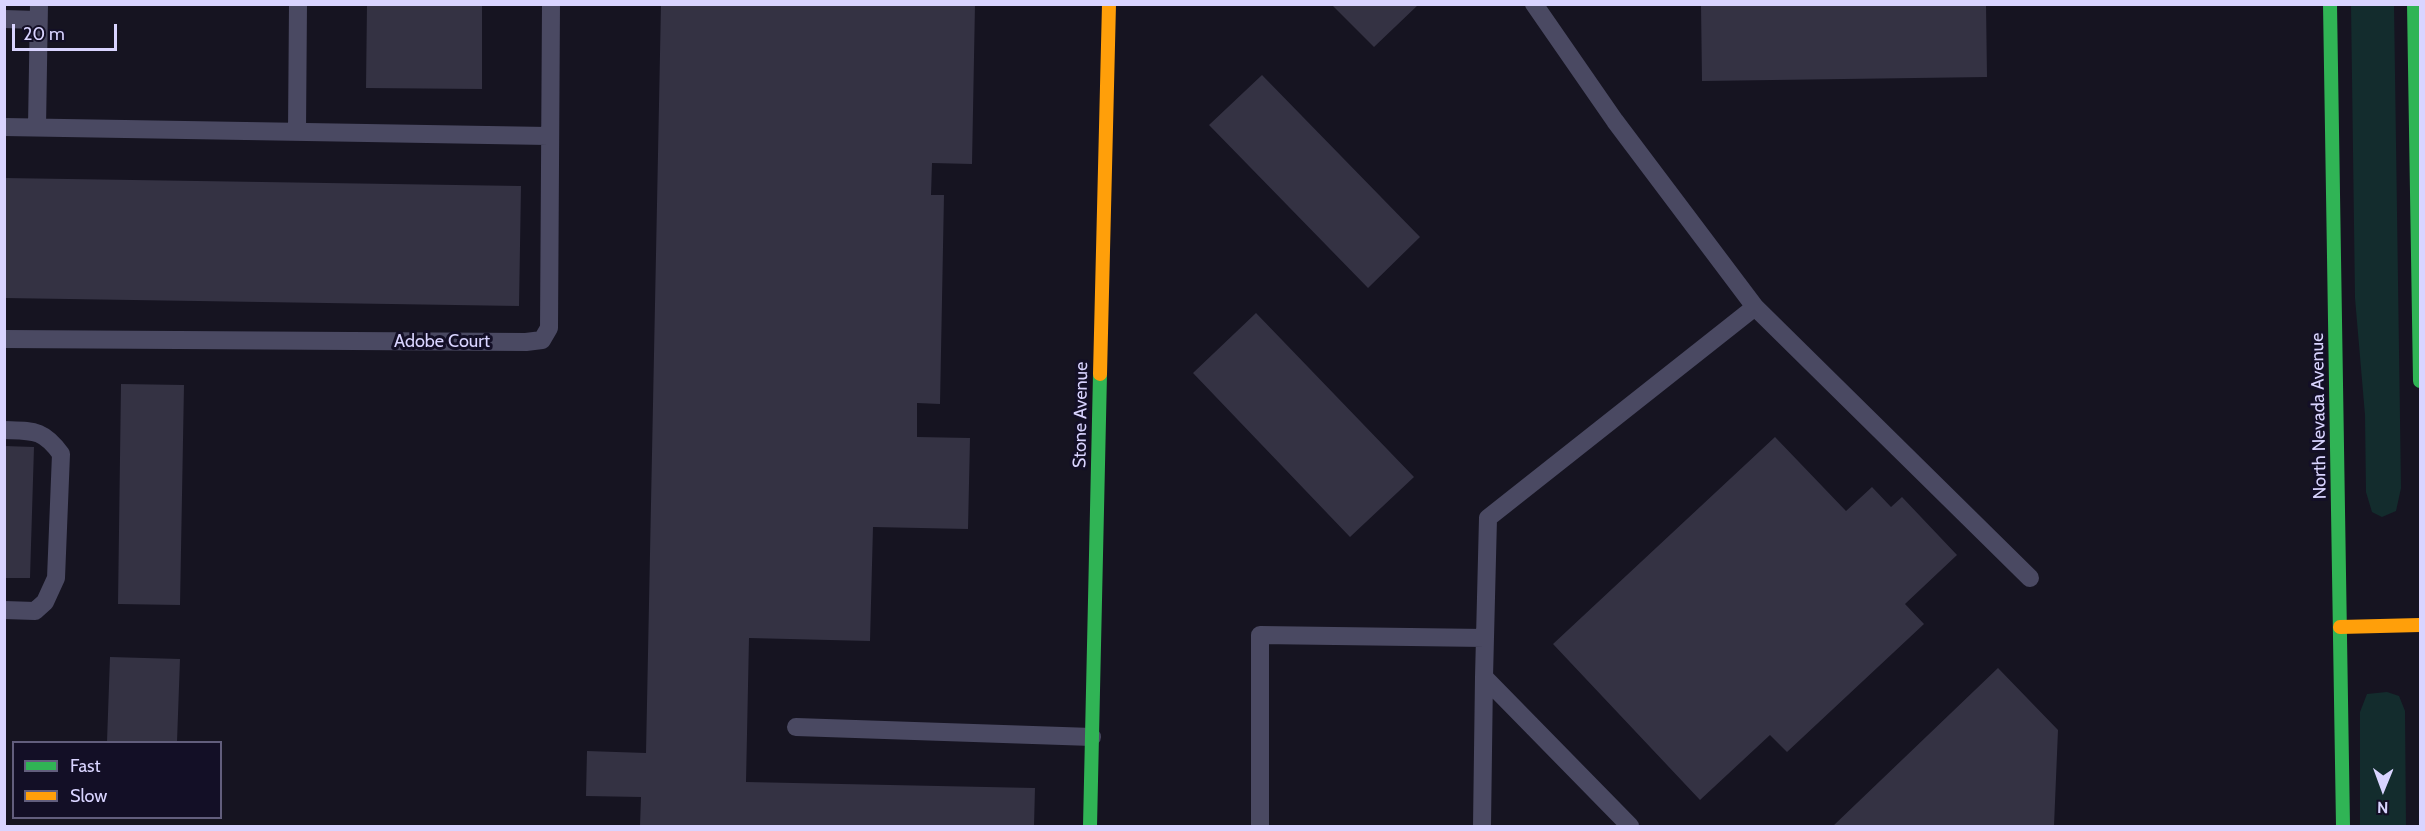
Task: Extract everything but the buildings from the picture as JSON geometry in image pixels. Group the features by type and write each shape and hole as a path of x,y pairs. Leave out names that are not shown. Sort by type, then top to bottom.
{"main road":[{"name":"Stone Avenue","path":"1090,826 1109,4"},
{"name":"North Nevada Avenue","path":"2330,4 2343,826"},
{"path":"2414,4 2419,164 2421,381"},
{"path":"2340,627 2421,625"}],"lane":[{"path":"297,132 298,4"},
{"name":"Adobe Court","path":"4,339 526,342 542,340 549,328 550,4"},
{"path":"1534,4 1615,121 1755,307 2030,578"},
{"path":"4,19 38,12 37,127"},
{"path":"4,127 548,136"},
{"path":"1482,826 1488,518 1755,307"},
{"path":"4,430 35,431 51,440 61,454 56,578 45,602 35,611 4,610"},
{"path":"1260,826 1260,635 1485,638"},
{"path":"1484,677 1630,826"},
{"path":"796,727 1092,737"}],"green space":[{"path":"2351,5 2394,5 2401,488 2396,511 2382,517 2372,512 2366,492 2365,415 2355,298"},
{"path":"2387,692 2399,696 2405,711 2406,826 2360,826 2360,712 2367,694"}],"traffic: fast":[{"path":"2330,4 2343,826"},
{"path":"2414,4 2420,381"},
{"path":"1090,826 1100,374"}],"traffic: slow":[{"path":"1100,374 1109,4"},
{"path":"2340,627 2420,625"}]}
